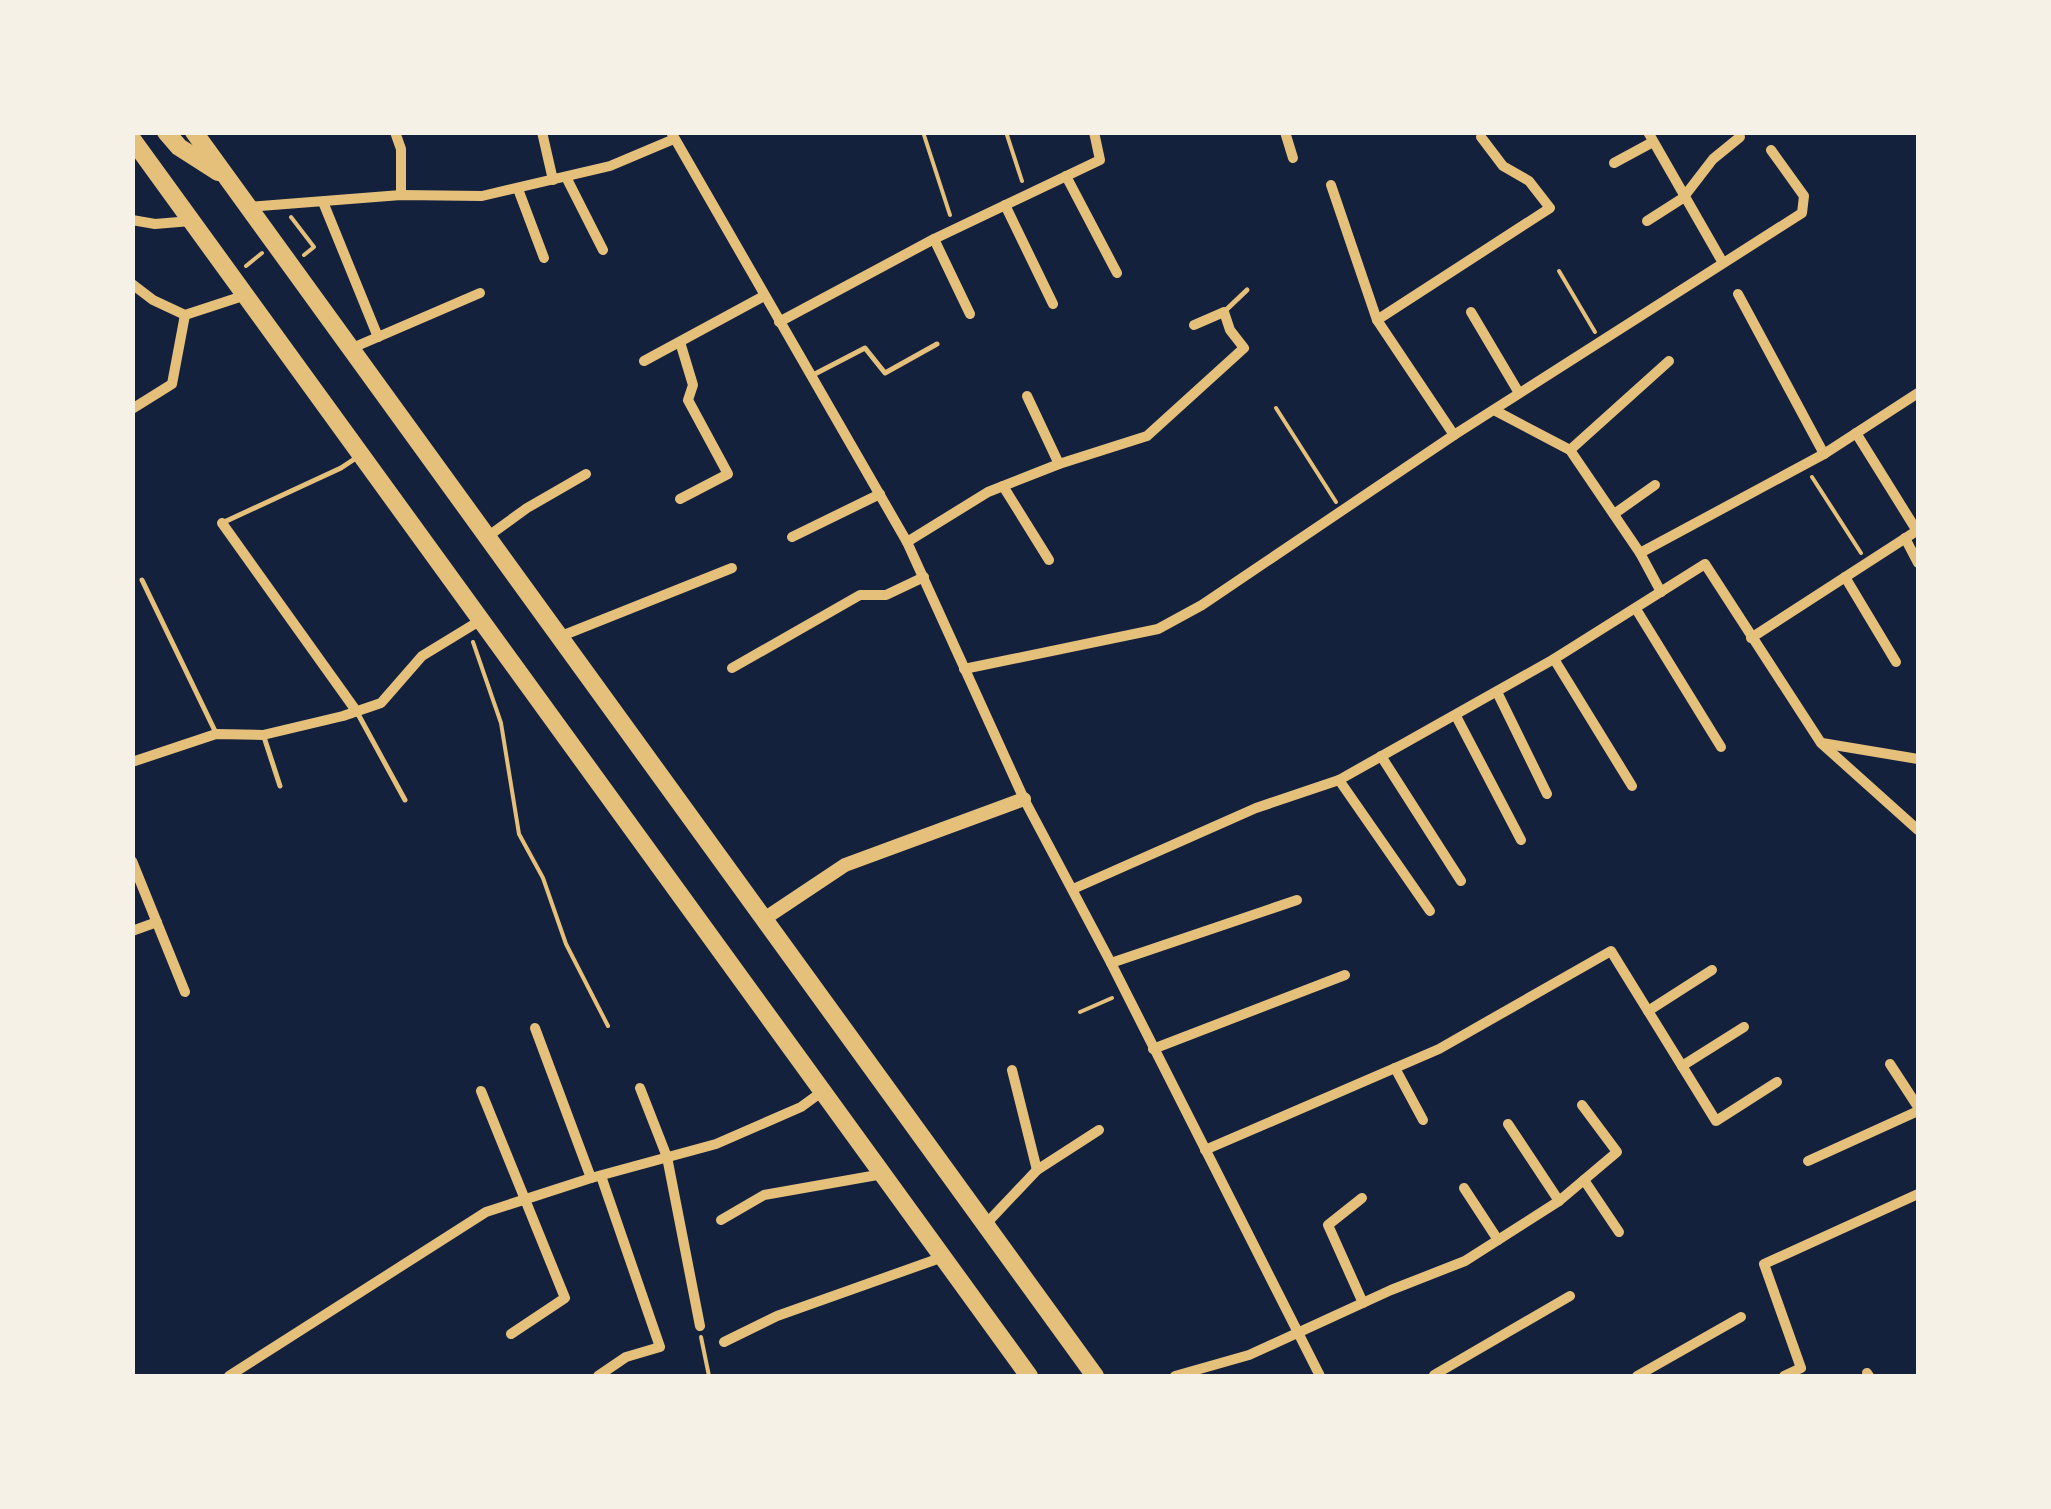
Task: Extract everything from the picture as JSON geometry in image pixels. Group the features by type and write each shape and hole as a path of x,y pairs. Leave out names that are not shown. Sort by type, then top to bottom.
{"highway":[{"path":"166,132 179,147 227,178"},
{"path":"194,132 1095,1376"},
{"path":"132,139 361,454 475,624 883,1174 1024,1375"}],"street":[{"path":"395,132 401,149 401,195"},
{"path":"542,132 554,180"},
{"path":"779,322 934,239 1100,160 1094,132"},
{"path":"1285,132 1293,158"},
{"path":"248,207 401,195 482,196 610,166 672,136 908,542 1024,799 1111,962 1320,1376"},
{"path":"1647,221 1683,198 1713,159 1740,137"},
{"path":"1378,320 1550,208 1529,182 1503,166 1481,138"},
{"path":"1614,164 1650,138 1722,264"},
{"path":"964,668 1158,630 1202,605 1454,434 1802,214 1804,196 1771,150"},
{"path":"1066,176 1117,273"},
{"path":"566,177 604,250"},
{"path":"1331,185 1378,320 1454,434"},
{"path":"518,189 544,258"},
{"path":"324,202 378,337"},
{"path":"1005,205 1052,304"},
{"path":"132,220 155,224 192,221"},
{"path":"934,239 970,314"},
{"path":"132,284 153,300 186,315 246,295"},
{"path":"350,348 480,293"},
{"path":"1738,294 1824,454"},
{"path":"644,361 764,296"},
{"path":"908,542 1003,486 1147,436 1244,348 1230,330 1224,312 1194,326"},
{"path":"1471,312 1520,393"},
{"path":"132,409 172,384 186,315"},
{"path":"680,342 694,385 688,400 728,474 680,499"},
{"path":"1570,450 1669,361"},
{"path":"1640,553 1824,454 1918,393"},
{"path":"1027,396 1060,464"},
{"path":"1494,410 1570,450 1640,553 1660,592"},
{"path":"1751,638 1918,530 1856,433"},
{"path":"487,537 586,474"},
{"path":"1614,514 1655,485"},
{"path":"1003,486 1049,560"},
{"path":"792,538 880,494"},
{"path":"222,523 357,712"},
{"path":"1905,538 1918,563"},
{"path":"1073,888 1256,808 1339,780 1554,660 1705,564 1821,743 1918,830"},
{"path":"559,637 732,568"},
{"path":"732,668 860,595 886,595 924,577"},
{"path":"1844,577 1896,662"},
{"path":"1636,609 1722,746"},
{"path":"132,762 216,734 263,735 382,703 422,656 475,624"},
{"path":"1554,660 1632,786"},
{"path":"1497,692 1546,794"},
{"path":"1456,716 1522,840"},
{"path":"1821,743 1918,759"},
{"path":"1381,756 1461,881"},
{"path":"1339,780 1430,911"},
{"path":"764,920 845,865 1024,799"},
{"path":"132,861 185,992"},
{"path":"1111,962 1297,900"},
{"path":"132,931 157,922"},
{"path":"1205,1150 1439,1050 1610,950 1716,1121 1777,1082"},
{"path":"1648,1011 1712,970"},
{"path":"1153,1049 1345,975"},
{"path":"1682,1066 1744,1026"},
{"path":"536,1028 660,1347 626,1356 598,1376"},
{"path":"1808,1161 1918,1109 1890,1064"},
{"path":"1396,1068 1423,1120"},
{"path":"1012,1070 1037,1170"},
{"path":"640,1088 667,1158 700,1326"},
{"path":"481,1091 565,1298 511,1334"},
{"path":"229,1376 486,1212 716,1144 801,1107 822,1091"},
{"path":"1175,1376 1249,1354 1465,1261 1559,1202 1617,1152 1582,1105"},
{"path":"1508,1124 1559,1202"},
{"path":"986,1225 1037,1170 1099,1130"},
{"path":"721,1220 764,1195 883,1174"},
{"path":"1584,1180 1619,1232"},
{"path":"1464,1188 1498,1240"},
{"path":"1784,1376 1801,1368 1764,1264 1918,1194"},
{"path":"1362,1198 1328,1225 1363,1303"},
{"path":"724,1342 777,1316 943,1257"},
{"path":"1433,1376 1570,1296"},
{"path":"1637,1376 1741,1317"}],"lane":[{"path":"1224,312 1247,290"},
{"path":"812,376 865,348 884,373 936,344"},
{"path":"222,523 341,468 361,454"},
{"path":"142,580 216,734"},
{"path":"357,712 405,800"},
{"path":"263,735 280,786"}],"path":[{"path":"923,132 955,229"},
{"path":"1006,132 1026,195"},
{"path":"283,205 314,247 303,256"},
{"path":"235,274 274,244"},
{"path":"1559,271 1600,340"},
{"path":"1276,408 1316,476 1342,509"},
{"path":"1804,465 1867,563"},
{"path":"475,624 500,724 519,834 543,878 566,944 608,1026"},
{"path":"1080,1012 1126,992"},
{"path":"700,1326 709,1376"}]}
